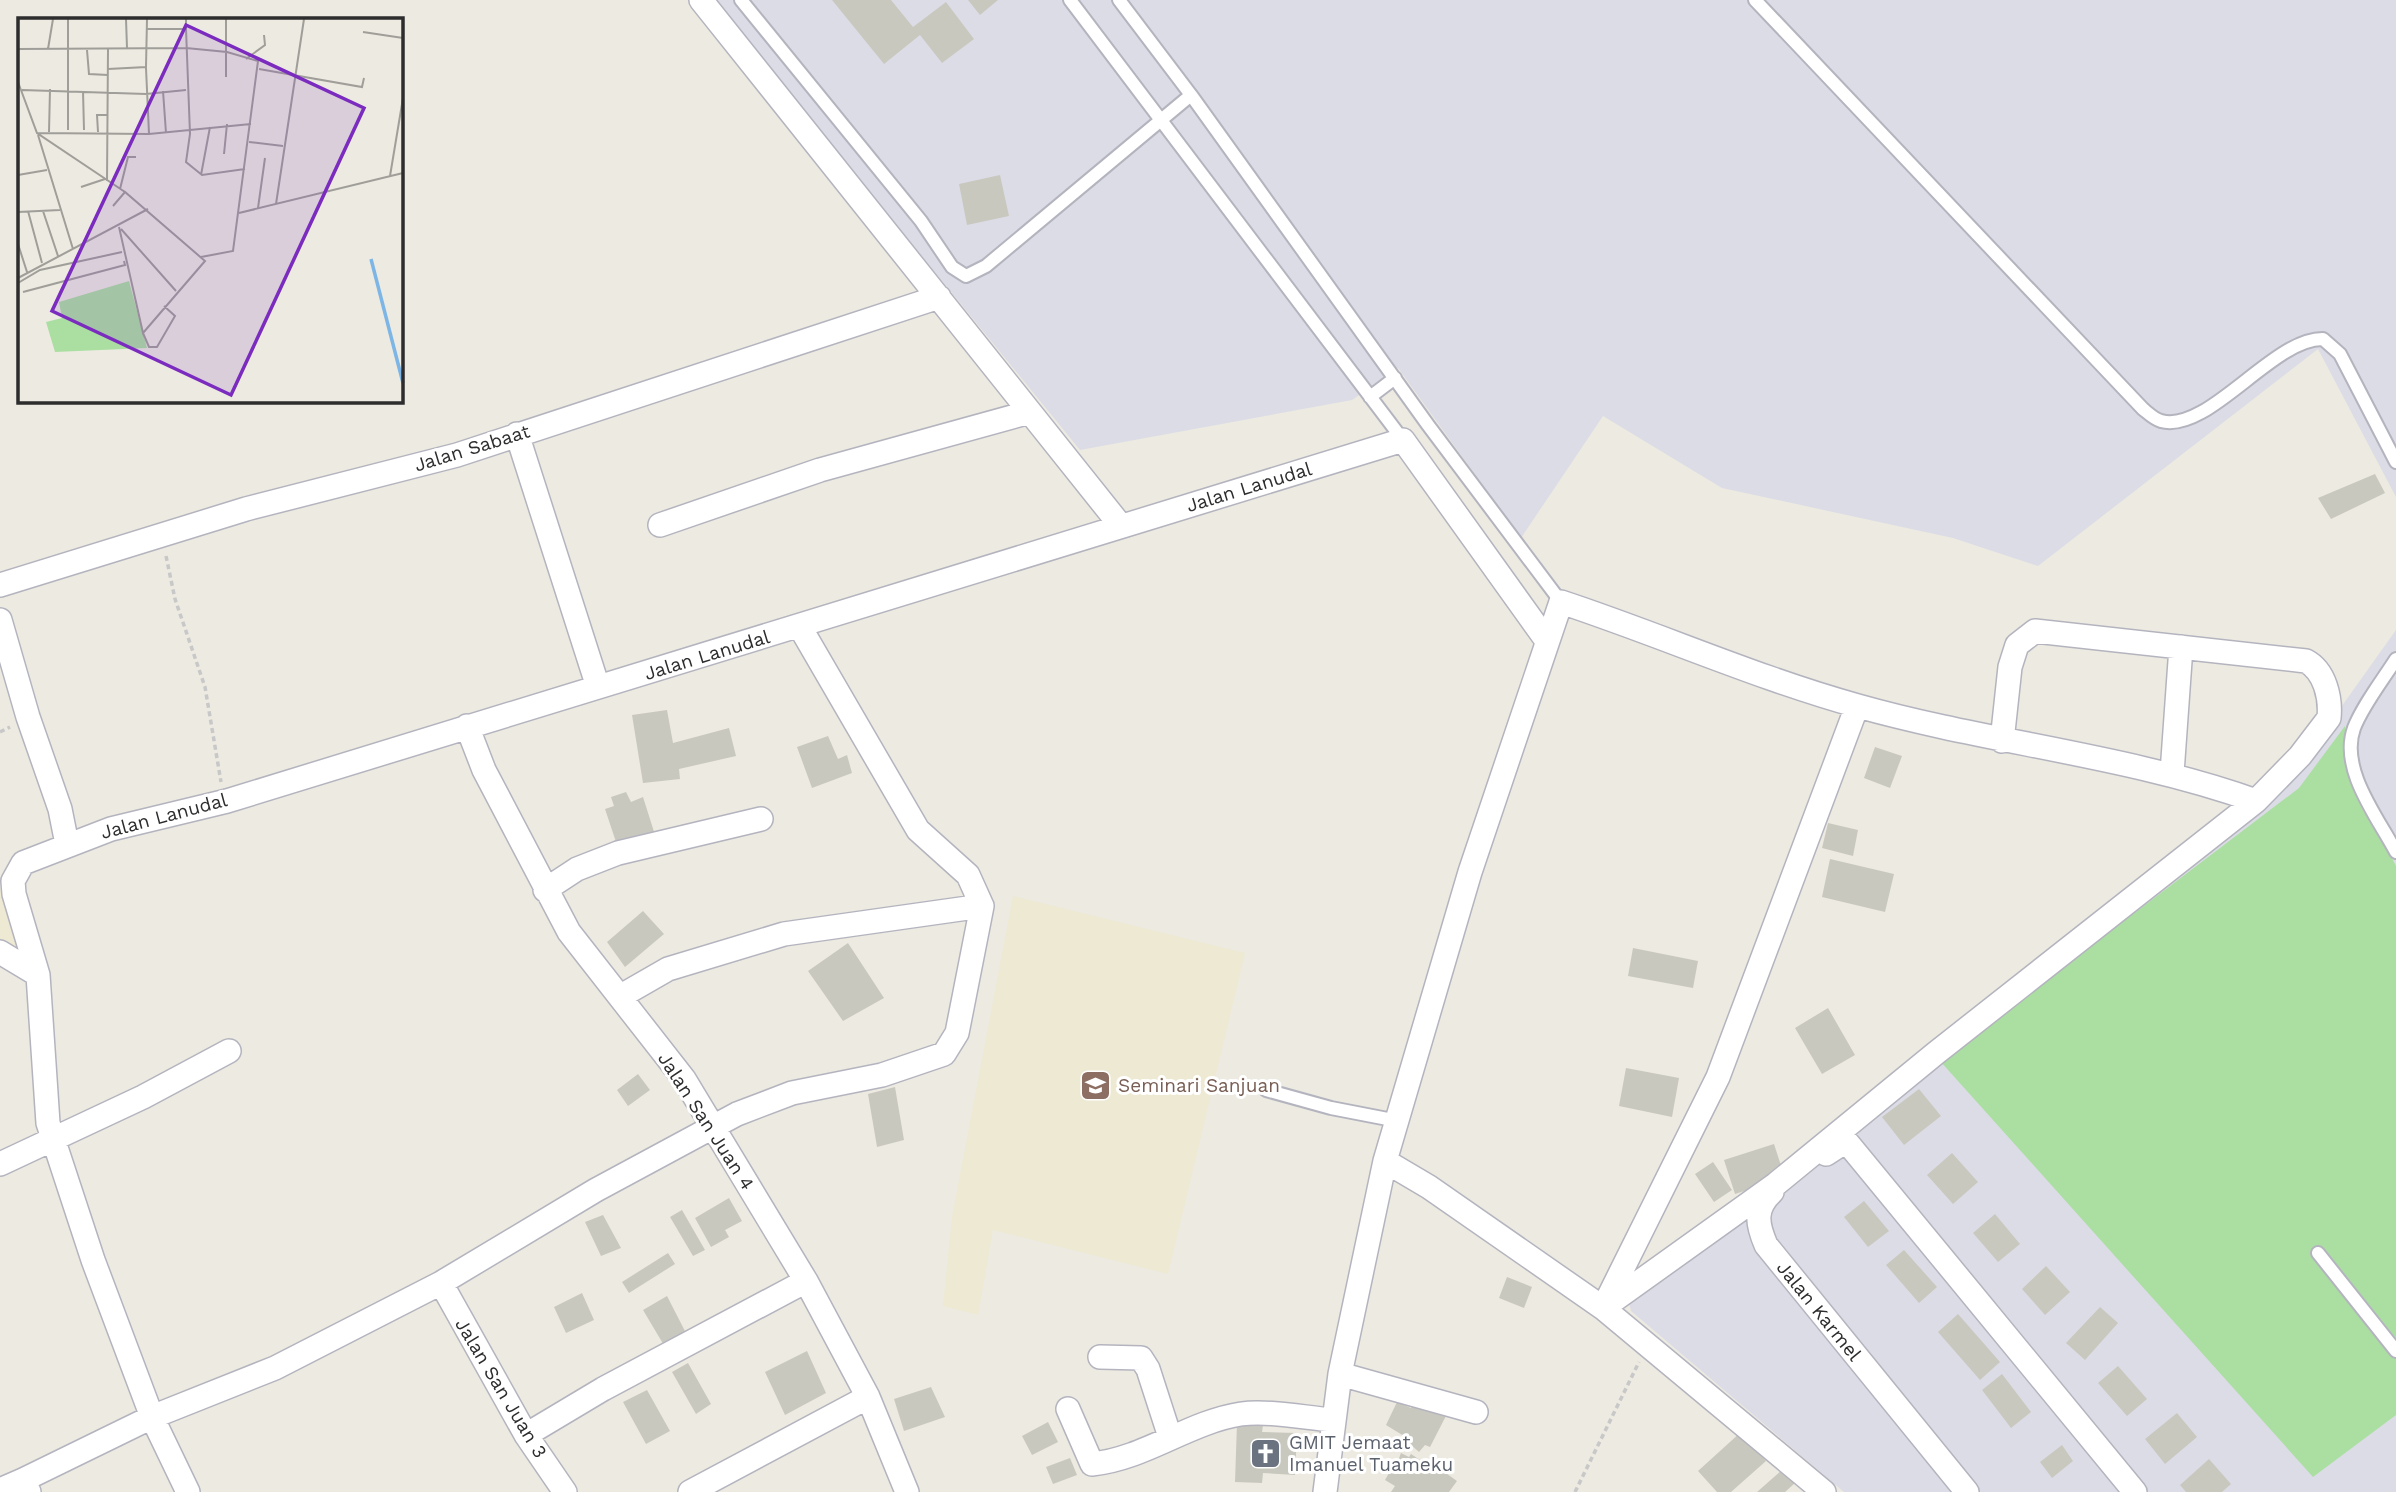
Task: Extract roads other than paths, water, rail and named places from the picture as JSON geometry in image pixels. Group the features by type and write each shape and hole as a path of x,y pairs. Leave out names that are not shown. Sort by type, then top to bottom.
{"street":[{"path":"701,0 1121,526"},
{"name":"Jalan Sabaat","path":"0,585 246,509 457,455 939,297"},
{"path":"660,525 820,470 1030,412"},
{"path":"517,434 598,687"},
{"path":"1403,440 1547,641"},
{"name":"Jalan Lanudal","path":"38,975 14,894 13,881 23,863 67,844 136,822 227,801 1403,440"},
{"path":"1325,1492 1340,1374 1385,1161 1470,872 1561,602 1857,706 2002,741 2172,773 2256,801"},
{"path":"0,620 28,717 60,808 67,844"},
{"path":"0,1490 26,1486 152,1418 275,1368 441,1283 519,1234 714,1125 792,1093 882,1075 944,1054 957,1033 982,906 968,875 918,830 800,627"},
{"path":"1603,1308 1776,1185 1936,1053 2256,801 2325,726 2330,709 2319,672 2314,665 2296,659 2046,630 2035,631 2017,645 2010,667 2002,741"},
{"path":"2172,773 2181,647"},
{"path":"1603,1308 1718,1077 1857,706"},
{"name":"Jalan San Juan 4","path":"467,726 484,770 569,932 621,996 714,1125 806,1281 868,1397 907,1492"},
{"path":"545,890 577,869 618,853 761,819"},
{"path":"621,996 668,969 784,933 982,906"},
{"path":"0,952 38,975 46,1114 93,1260 152,1418 188,1492"},
{"path":"0,1164 144,1097 229,1051"},
{"name":"Jalan Karmel","path":"1967,1492 1766,1245 1759,1227 1757,1215 1763,1200 1846,1140 2135,1492"},
{"path":"1385,1161 1429,1187 1603,1308 1824,1492"},
{"path":"526,1435 603,1389 806,1281"},
{"name":"Jalan San Juan 3","path":"441,1283 526,1435 565,1492"},
{"path":"1100,1357 1141,1358 1170,1437"},
{"path":"1340,1374 1476,1412"},
{"path":"691,1492 868,1397"},
{"path":"1068,1409 1092,1464 1125,1457 1170,1437 1242,1414 1333,1420"}],"lane":[{"path":"741,0 921,221 952,267 966,276 986,266 1191,94"},
{"path":"1070,0 1403,440"},
{"path":"1119,0 1191,94 1395,378 1561,602"},
{"path":"1755,0 2143,409 2159,421 2189,419 2281,356 2312,338 2323,339 2340,354 2396,462"},
{"path":"1370,397 1395,378"},
{"path":"2396,659 2354,727 2350,747 2351,761 2361,786 2396,852"},
{"path":"1266,1090 1331,1108 1398,1121"},
{"path":"2318,1253 2396,1352"}],"place":[{"name":"Seminari Sanjuan","path":"1095,1085"},
{"name":"GMIT Jemaat Imanuel Tuameku","path":"1266,1453"}]}
